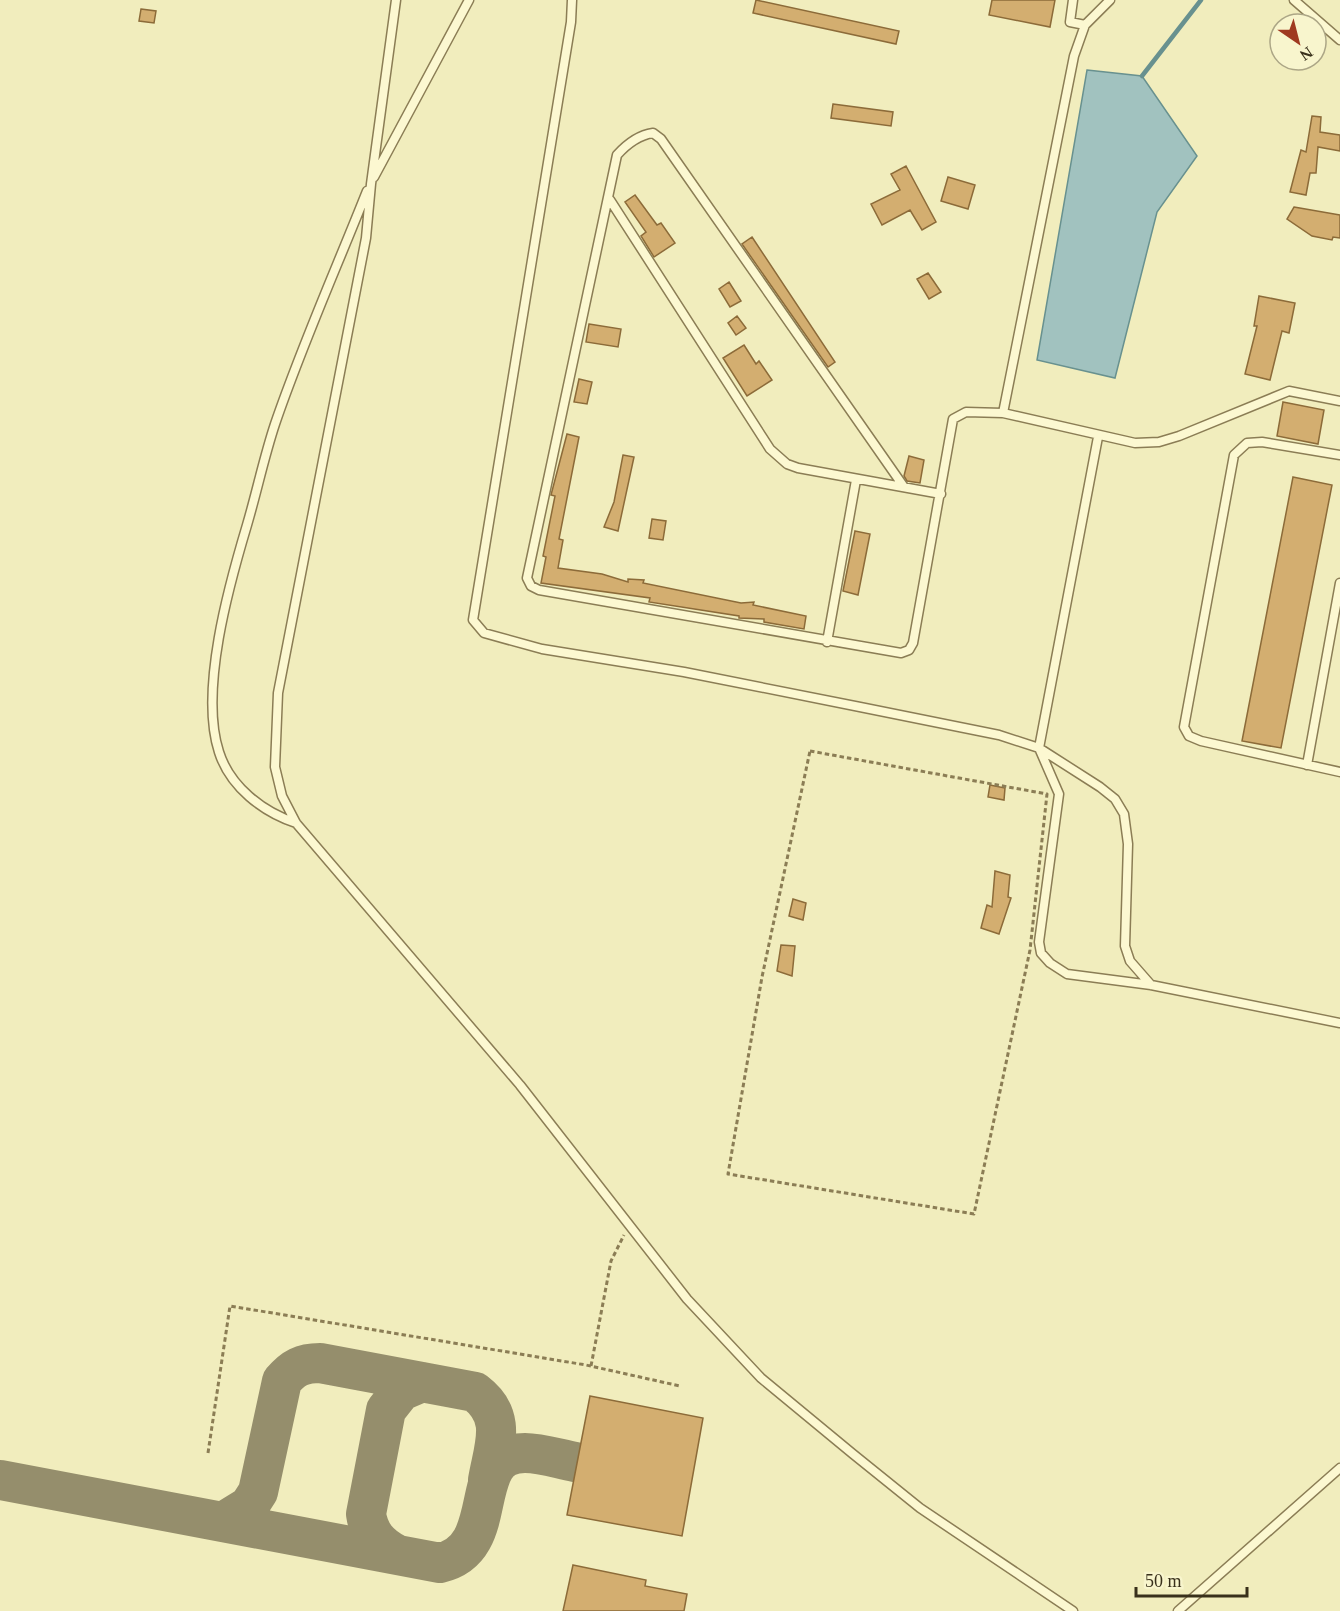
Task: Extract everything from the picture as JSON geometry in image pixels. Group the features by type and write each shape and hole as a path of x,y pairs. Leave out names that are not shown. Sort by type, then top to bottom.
{"lane":[{"path":"396,0 370,183 366,238 278,693 275,767 282,796 296,823 520,1085 687,1299 761,1378 921,1508 1073,1611"},
{"path":"296,823 270,812 252,799 235,782 221,760 214,729 219,641 230,582 275,425 306,339 370,183 470,0"},
{"path":"572,0 571,22 473,620 484,633 542,649 860,706 999,735 1039,748 1100,787 1115,799 1124,813 1128,844 1125,946 1130,961 1151,985"},
{"path":"1073,0 1070,22 1085,25"},
{"path":"1003,413 1074,56 1085,25 1110,0"},
{"path":"1294,0 1339,36"},
{"path":"904,487 661,139 653,133 644,134 617,155 610,200 527,578 531,586 539,590 827,642 901,653 909,650 913,643 954,419 966,412 1003,413 1135,443 1159,442 1179,436 1289,391 1340,401"},
{"path":"610,200 770,449 787,464 798,468 941,494"},
{"path":"1098,436 1039,748 1059,794 1039,942 1041,953 1050,963 1067,974 1151,985 1340,1023"},
{"path":"1340,455 1262,442 1247,443 1234,455 1184,727 1189,736 1201,741 1340,772"},
{"path":"827,642 856,480"},
{"path":"1307,765 1340,583"},
{"path":"1178,1611 1340,1468"}],"path":[{"path":"810,751 1047,794 1030,950 974,1214 728,1174 762,978 810,751"},
{"path":"591,1366 611,1262 615,1249 631,1225"},
{"path":"208,1453 230,1306 591,1366 680,1386"}],"water":[{"path":"1087,70 1142,76 1197,156 1157,212 1115,378 1037,360"}],"building":[{"path":"756,0 899,31 896,44 753,13"},
{"path":"992,0 1055,0 1050,27 989,15"},
{"path":"141,9 156,11 154,23 139,21"},
{"path":"833,104 893,112 891,126 831,118"},
{"path":"1312,116 1321,117 1320,132 1340,135 1340,151 1318,147 1316,173 1310,173 1306,195 1290,192 1301,150 1306,152"},
{"path":"906,166 936,222 922,230 910,210 882,225 871,204 900,190 891,174"},
{"path":"948,177 975,185 968,209 941,201"},
{"path":"635,195 657,225 661,223 675,243 654,257 641,236 646,232 625,202"},
{"path":"1294,207 1340,215 1340,238 1333,237 1332,240 1312,236 1287,219"},
{"path":"752,237 835,362 828,367 742,244"},
{"path":"928,273 941,292 929,299 917,279"},
{"path":"729,282 741,301 730,307 719,289"},
{"path":"1259,296 1295,303 1289,333 1282,331 1270,380 1245,374 1257,326 1254,326"},
{"path":"737,316 746,328 736,335 728,323"},
{"path":"589,324 621,329 618,347 586,342"},
{"path":"744,345 756,364 759,361 772,380 747,396 723,358"},
{"path":"579,379 592,382 587,404 574,402"},
{"path":"1283,402 1324,410 1318,444 1277,436"},
{"path":"567,434 579,437 559,539 563,540 558,568 602,574 628,582 628,579 644,580 643,583 741,603 754,602 753,605 806,616 804,629 764,622 764,619 739,618 739,616 649,602 650,598 541,583 546,557 543,556 555,496 551,495"},
{"path":"623,455 634,457 618,531 604,527 614,502"},
{"path":"909,456 924,460 920,483 907,481 904,476"},
{"path":"1293,477 1332,485 1281,748 1242,741"},
{"path":"652,519 666,521 663,540 649,538"},
{"path":"855,531 870,534 858,595 843,591"},
{"path":"990,785 1005,788 1004,800 988,797"},
{"path":"995,871 1010,875 1008,897 1011,898 999,934 981,928 987,905 992,907"},
{"path":"793,899 806,903 803,920 789,916"},
{"path":"781,945 795,946 792,976 777,971"},
{"path":"590,1396 703,1418 682,1536 567,1515"},
{"path":"573,1565 646,1580 645,1586 687,1594 684,1611 563,1611"}],"waterway":[{"path":"1142,76 1201,0"}],"taxiway":[{"path":"223,1522 249,1506 258,1492 282,1381 294,1370 308,1364 320,1363 475,1392 492,1411 495,1422 495,1443 488,1480"},
{"path":"396,1554 376,1538 366,1514 386,1410 401,1391 422,1382"},
{"path":"0,1480 440,1563 460,1554 472,1539 479,1522 488,1484 495,1468 506,1457 531,1453 575,1462"}]}
